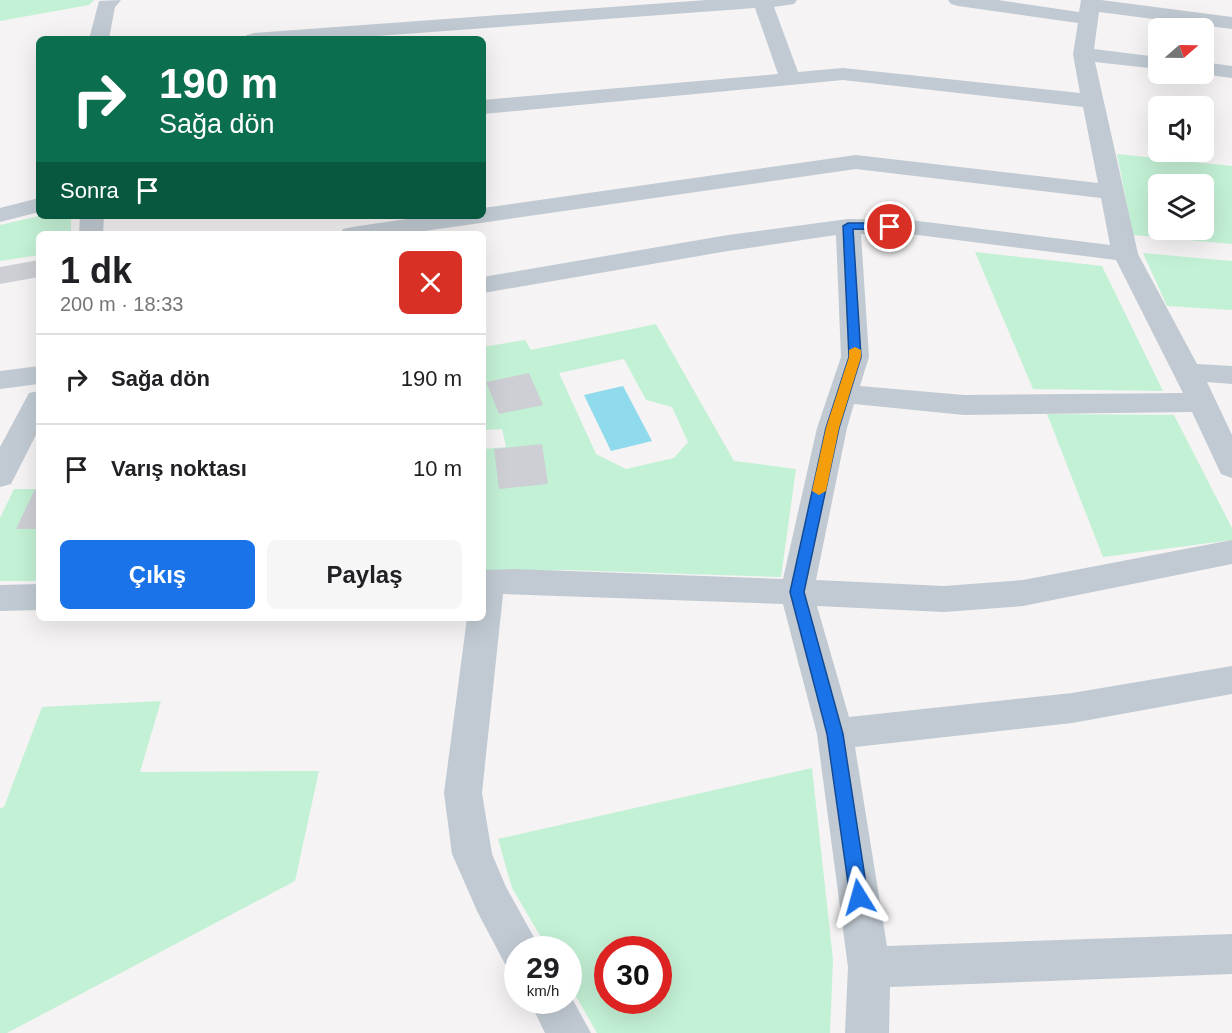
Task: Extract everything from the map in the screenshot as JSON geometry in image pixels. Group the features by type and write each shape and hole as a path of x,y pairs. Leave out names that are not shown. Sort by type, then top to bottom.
{"street":[{"path":"100,36 106,5 111,0"},
{"path":"285,36 575,8 787,0"},
{"path":"958,0 1090,8 1232,23"},
{"path":"763,2 790,78"},
{"path":"1090,8 1083,54 1103,145 1110,192 1125,254 1188,372 1232,467"},
{"path":"1083,54 1148,62"},
{"path":"1214,70 1232,72"},
{"path":"486,107 843,74 1092,101"},
{"path":"486,215 856,162 1110,192"},
{"path":"0,215 36,207"},
{"path":"374,231 460,219"},
{"path":"486,284 728,243 848,226 910,227 1125,254"},
{"path":"848,226 855,357 832,428 797,592 835,734 869,967 867,1033"},
{"path":"1188,372 1232,375"},
{"path":"0,380 36,375"},
{"path":"843,394 964,405 1201,402"},
{"path":"0,476 36,406"},
{"path":"486,582 674,586 944,599 1023,593 1232,552"},
{"path":"0,598 36,597"},
{"path":"482,621 463,793 471,854 492,900 512,936"},
{"path":"835,734 1072,708 1232,680"},
{"path":"869,967 1232,954"},
{"path":"558,1014 569,1033"}],"green space":[{"path":"0,0 94,0 89,5 0,21"},
{"path":"1117,154 1148,157 1148,162 1194,162 1232,166 1232,244 1188,240 1214,240 1214,174 1148,174 1148,236 1133,235"},
{"path":"36,217 36,219 71,219 71,231 36,231 36,255 0,261 0,225"},
{"path":"975,252 1102,266 1163,391 1033,389"},
{"path":"1143,253 1232,261 1232,310 1167,306"},
{"path":"656,324 734,461 796,469 781,577 566,570 486,572 486,449 506,447 502,429 486,430 486,346 525,340 531,350","holes":["624,359 646,400 672,407 688,442 674,458 626,469 596,454 559,373"]},
{"path":"1047,414 1174,415 1232,528 1232,540 1103,557"},
{"path":"14,489 36,489 36,581 0,581 0,518"},
{"path":"161,701 140,772 319,771 295,881 7,1033 0,1033 0,808 4,807 42,707"},
{"path":"812,768 833,960 830,1033 597,1033 582,1007 582,936 540,936 512,888 498,839"}],"water":[{"path":"623,386 652,441 611,451 584,395"}],"building":[{"path":"36,261 36,278 0,284 0,267"},
{"path":"529,373 543,405 499,414 486,382"},
{"path":"542,444 548,484 499,489 494,449"},
{"path":"35,489 36,489 36,529 16,529"}],"slow traffic":[{"path":"819,491 832,428 855,357 855,350"}],"route":[{"path":"859,897 835,734 797,592 832,428 855,357 848,226 890,227"}]}
